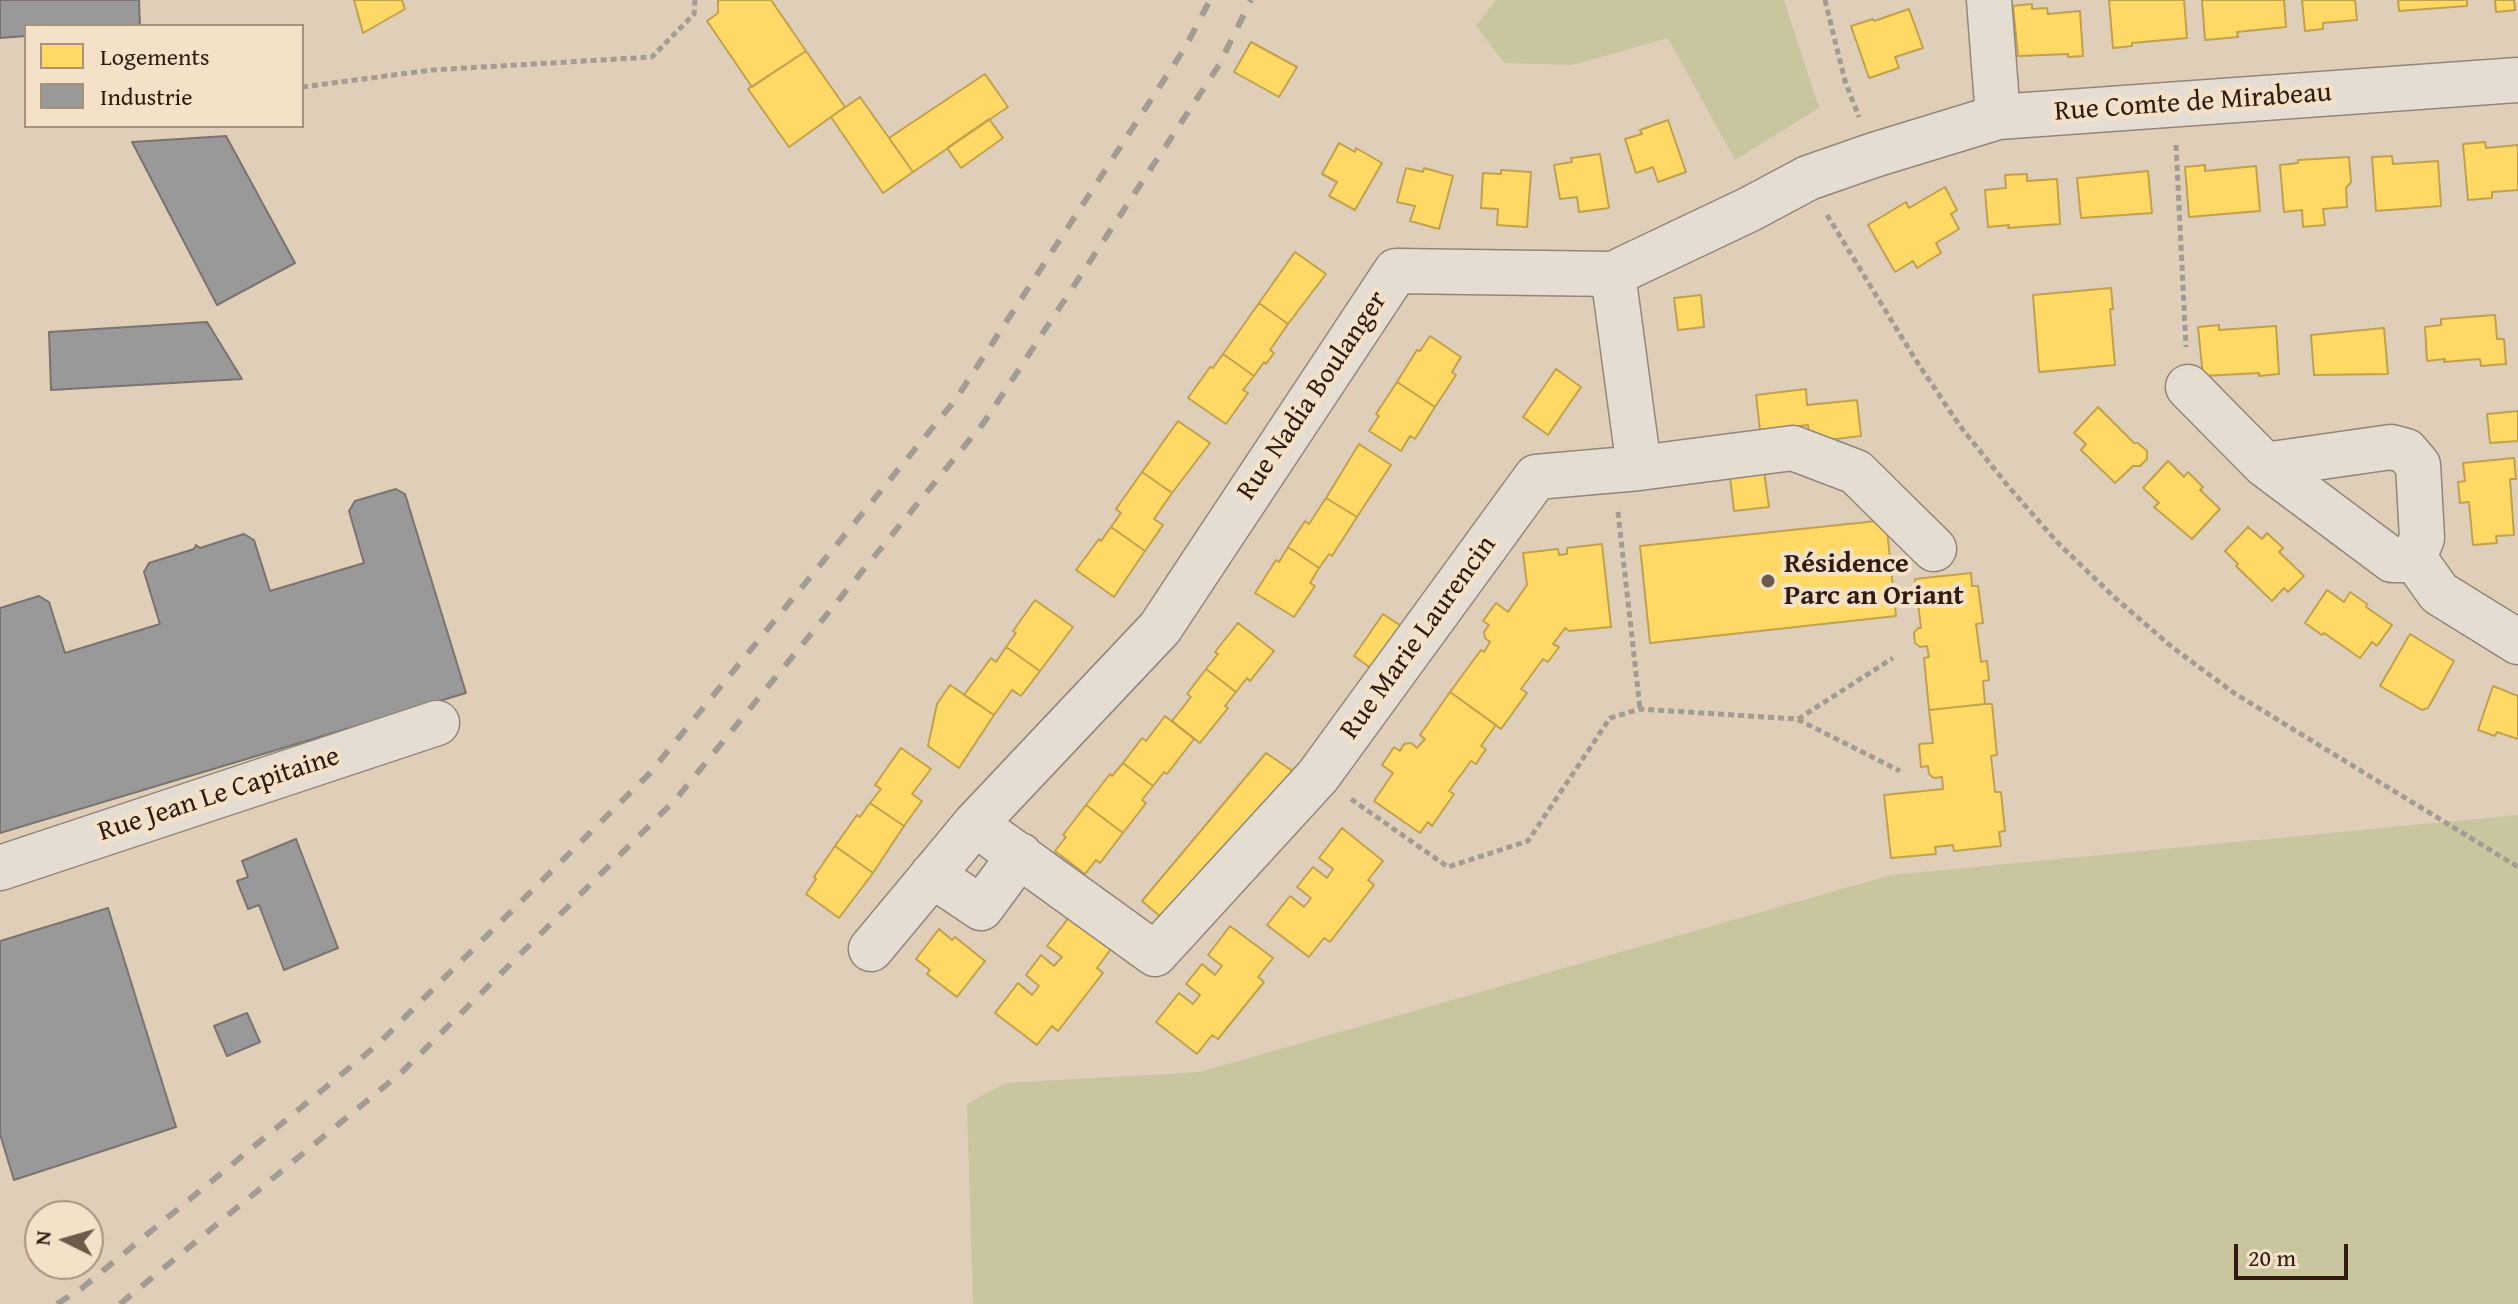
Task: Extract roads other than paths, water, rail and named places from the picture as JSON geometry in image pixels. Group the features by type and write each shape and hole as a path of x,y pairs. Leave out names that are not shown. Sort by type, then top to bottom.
{"street":[{"path":"1989,0 1998,117"},
{"name":"Rue Comte de Mirabeau","path":"1874,155 1998,117 2518,80"},
{"name":"Rue Nadia Boulanger","path":"988,811 1160,628 1396,271 1613,274 1808,178 1874,155"},
{"path":"1613,274 1626,469"},
{"path":"2188,387 2265,465 2392,560 2402,560 2412,555 2422,538 2418,465 2406,451 2391,447 2265,465"},
{"name":"Rue Marie Laurencin","path":"988,811 1020,855 1155,954 1318,776 1536,477 1793,448 1856,472 1934,549"},
{"path":"2412,555 2439,593 2518,642"},
{"name":"Rue Jean Le Capitaine","path":"0,868 437,723"},
{"path":"871,949 988,811"},
{"path":"932,875 981,908 1020,855"}],"railway":[{"path":"57,1304 82,1288 377,1045 649,774 956,399 1186,46 1210,0"},
{"path":"120,1304 402,1072 676,799 985,421 1219,65 1251,0"}],"place":[{"name":"Résidence Parc an Oriant","path":"1768,581"}]}
